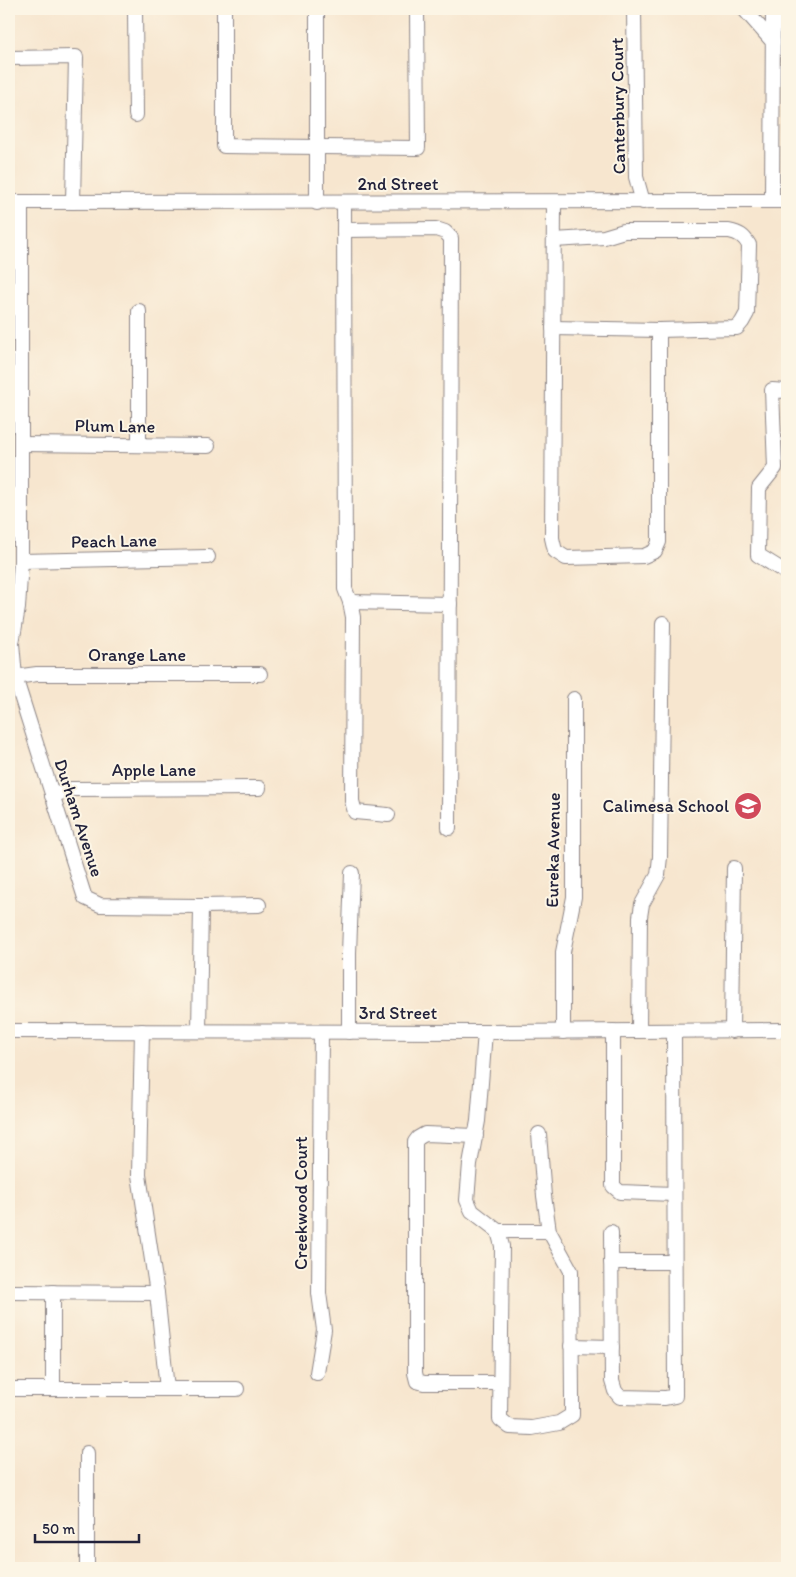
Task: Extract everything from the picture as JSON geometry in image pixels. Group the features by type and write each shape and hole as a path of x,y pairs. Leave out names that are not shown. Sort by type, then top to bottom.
{"street":[{"path":"135,9 136,115"},
{"path":"224,9 224,146 418,148 417,9"},
{"path":"316,9 317,203"},
{"name":"Canterbury Court","path":"634,9 636,177 643,202"},
{"path":"744,9 773,42"},
{"path":"772,201 773,9"},
{"path":"9,58 76,57 73,202"},
{"name":"2nd Street","path":"15,202 787,201"},
{"name":"Durham Avenue","path":"15,202 21,444 21,561 18,608 11,641 15,677 85,898 100,905 259,905"},
{"path":"554,202 552,538 555,551 566,558 644,556 655,551 659,542 659,330"},
{"path":"344,203 345,590 353,617 352,801 354,812 388,815"},
{"path":"344,230 436,229 445,232 451,238 449,828"},
{"path":"553,328 659,330 737,328 747,313 749,245 737,232 729,231 624,231 604,236 554,240"},
{"path":"139,312 139,445"},
{"path":"787,391 772,390 775,468 759,488 758,556 787,573"},
{"name":"Plum Lane","path":"21,444 208,446"},
{"name":"Peach Lane","path":"21,561 208,557"},
{"path":"350,602 450,604"},
{"path":"639,1031 640,917 642,904 658,875 660,856 663,623"},
{"name":"Orange Lane","path":"15,677 37,674 260,674"},
{"name":"Eureka Avenue","path":"563,1032 563,952 574,897 574,699"},
{"name":"Apple Lane","path":"52,796 71,789 258,788"},
{"path":"732,1031 734,868"},
{"path":"349,1032 352,873"},
{"path":"199,1031 201,906"},
{"name":"3rd Street","path":"9,1031 563,1032 787,1030"},
{"path":"142,1031 139,1175 157,1293 167,1389"},
{"path":"613,1031 613,1186 620,1192 674,1194"},
{"path":"611,1232 612,1381 615,1391 620,1397 664,1398 675,1396 674,1031"},
{"name":"Creekwood Court","path":"317,1373 324,1330 319,1284 321,1032"},
{"path":"485,1032 476,1136 470,1164 467,1200 472,1211 498,1231 502,1246 500,1419 510,1427 532,1428 559,1423 572,1415 571,1270 549,1231 539,1134"},
{"path":"476,1136 425,1134 418,1138 416,1142 416,1373 417,1381 424,1383 500,1383"},
{"path":"498,1231 549,1231"},
{"path":"611,1262 674,1262"},
{"path":"9,1292 157,1293"},
{"path":"54,1292 54,1389"},
{"path":"571,1346 612,1347"},
{"path":"9,1389 238,1389"},
{"path":"87,1452 87,1568"}],"place":[{"name":"Calimesa School","path":"748,806"}]}
